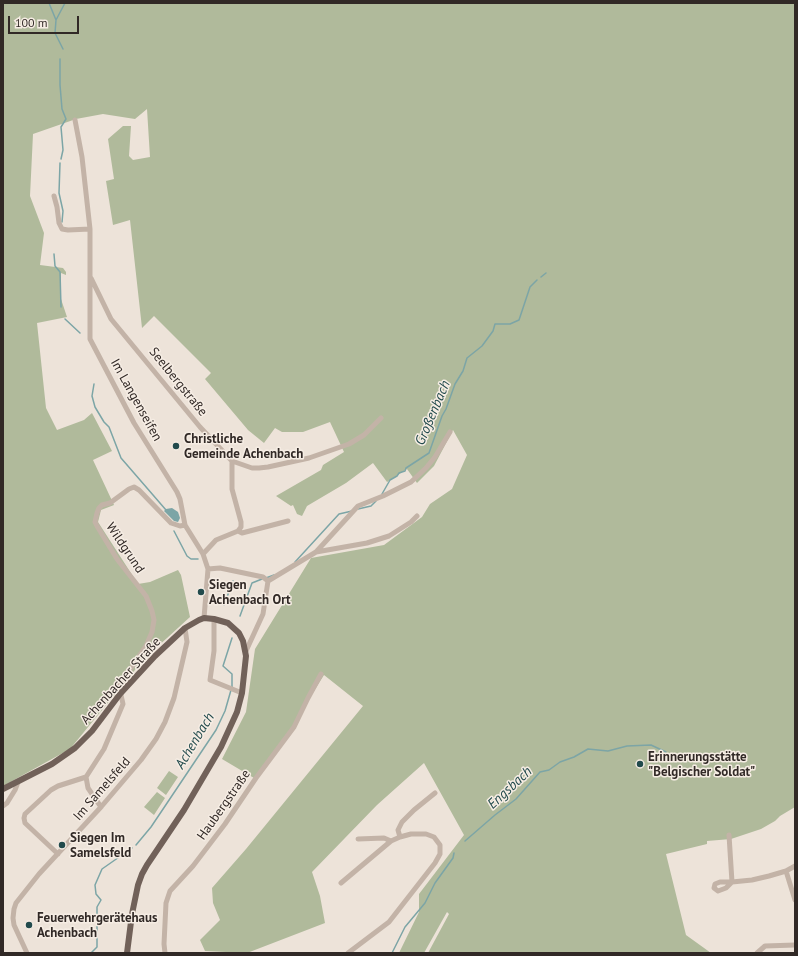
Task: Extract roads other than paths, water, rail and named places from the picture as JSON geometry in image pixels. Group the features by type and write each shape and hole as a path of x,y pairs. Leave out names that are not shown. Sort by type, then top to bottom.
{"main road":[{"name":"Achenbacher Straße","path":"3,789 52,764 75,748 92,730 120,694 155,656 185,628 204,618"},
{"path":"127,953 132,914 138,885 142,874 184,810 221,747 237,712 242,693 246,651 244,641 228,623 204,618"}],"street":[{"name":"Im Langenseifen","path":"75,120 82,157 90,229 90,339 134,423 177,492 180,499 185,525 203,554 208,569 204,618"},
{"path":"54,196 59,213 59,223 62,229 90,229"},
{"name":"Seelbergstraße","path":"90,276 111,319 200,427 232,461 252,468 259,468 309,458 349,444 364,435 381,418"},
{"path":"268,581 316,552 358,506 383,496 411,482 435,457 450,432"},
{"path":"232,461 232,489 241,522 238,531"},
{"name":"Wildgrund","path":"120,694 119,686 146,646 152,632 153,614 146,596 117,559 97,526 95,522 97,513 102,505 110,503 134,487 139,490 171,523 180,526 185,525"},
{"path":"316,552 367,543 389,536 411,522 417,516"},
{"path":"203,554 216,540 238,531 242,533 288,521"},
{"path":"208,569 220,568 263,577 268,581"},
{"path":"246,651 263,614 268,581"},
{"path":"214,619 214,651 210,680 242,693"},
{"name":"Im Samelsfeld","path":"27,953 14,925 14,909 23,893 102,807 141,760 156,739 165,722 174,698 187,642 185,628"},
{"name":"Haubergstraße","path":"165,953 166,903 170,891 198,860 294,727 321,674"},
{"path":"58,854 25,823 25,814 51,790 58,786 86,777 104,748 123,704 120,694"},
{"path":"86,777 88,788 102,807"},
{"path":"3,806 7,803 18,782"},
{"path":"400,837 398,830 402,822 435,793"},
{"path":"341,883 391,841 400,837 411,834 426,834 434,837 440,845 440,854 435,863 389,922 348,953"},
{"path":"729,835 732,882 763,878 786,872 795,866"},
{"path":"358,839 384,838 391,841"},
{"path":"786,872 795,900"},
{"path":"790,885 795,892"},
{"path":"757,953 765,946 795,946"}],"water":[{"path":"172,508 178,512 180,518 178,522 174,521 164,511"}],"waterway":[{"name":"Achenbach","path":"49,3 56,20 55,33 63,49"},
{"path":"56,20 65,3"},
{"name":"Achenbach","path":"60,59 62,109 66,119 61,127 63,150 61,159"},
{"name":"Achenbach","path":"60,163 59,193 63,211 62,222"},
{"name":"Achenbach","path":"54,254 55,266 60,272 61,307"},
{"name":"Großenbach","path":"541,277 546,273"},
{"name":"Großenbach","path":"382,494 390,480 429,453 442,416 455,384 463,371 467,358 482,346 493,331 495,324 510,324 519,320 530,287 537,280"},
{"name":"Achenbach","path":"65,319 80,333"},
{"name":"Achenbach","path":"94,384 92,396 95,407 104,422 109,427 121,458 166,510"},
{"name":"Großenbach","path":"358,509 371,506 376,501"},
{"name":"Großenbach","path":"295,562 339,514 352,511"},
{"name":"Achenbach","path":"174,531 187,556 191,559 198,559"},
{"name":"Großenbach","path":"266,578 274,575"},
{"name":"Großenbach","path":"240,616 252,583 262,579"},
{"name":"Achenbach","path":"224,605 233,581"},
{"name":"Achenbach","path":"232,638 223,666 232,674 232,687"},
{"name":"Achenbach","path":"136,845 151,827 216,730 225,711 231,690"},
{"name":"Engsbach","path":"465,841 516,799 540,772 549,770 560,762 574,757 588,749 608,751 627,746 651,745 666,752"},
{"name":"Achenbach","path":"91,953 97,947 97,907 101,900 96,894 95,885 102,869 132,848"},
{"path":"392,953 405,927 425,903 435,883 453,858 454,853"}],"place":[{"name":"Christliche Gemeinde Achenbach","path":"176,446"},
{"name":"Siegen Achenbach Ort","path":"201,592"},
{"name":"Erinnerungsstätte \"Belgischer Soldat\"","path":"640,764"},
{"name":"Siegen Im Samelsfeld","path":"62,845"},
{"name":"Feuerwehrgerätehaus Achenbach","path":"29,925"}]}
